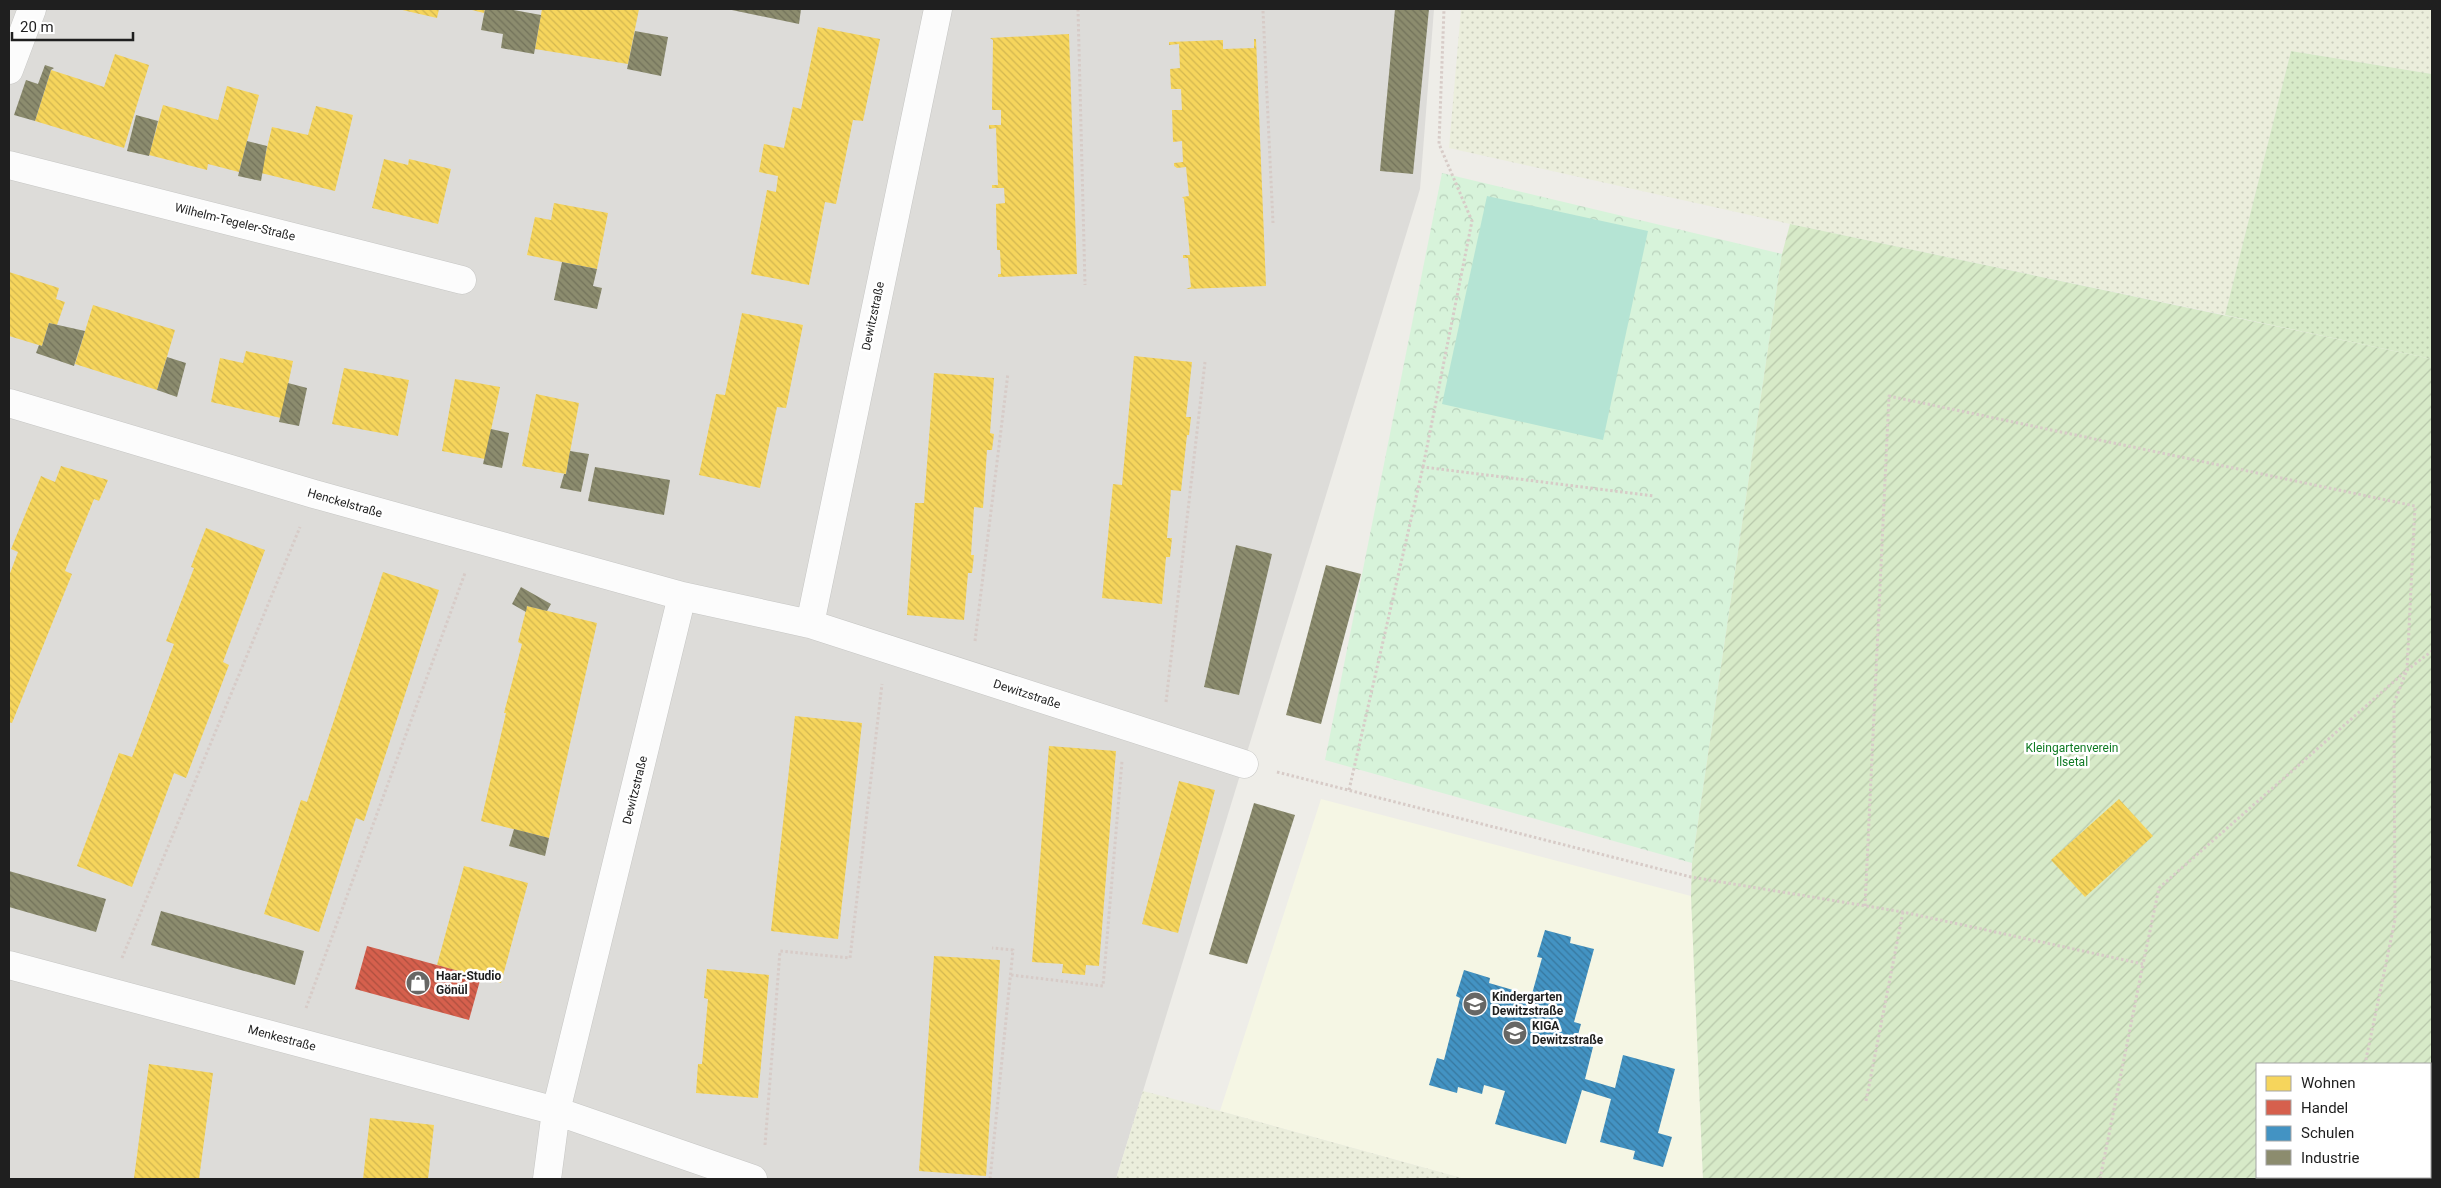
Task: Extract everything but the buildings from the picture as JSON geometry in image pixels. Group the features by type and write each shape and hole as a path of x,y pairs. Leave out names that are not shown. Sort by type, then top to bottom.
{"street":[{"path":"9,70 32,9"},
{"name":"Dewitzstraße","path":"810,624 938,9"},
{"name":"Wilhelm-Tegeler-Straße","path":"9,165 462,280"},
{"name":"Henckelstraße","path":"9,403 314,494 682,596"},
{"name":"Dewitzstraße","path":"547,1179 556,1111 682,596 810,624 1244,764"},
{"name":"Menkestraße","path":"9,966 556,1111"},
{"path":"556,1111 753,1179"}],"path":[{"path":"1078,9 1085,285"},
{"path":"1349,790 1423,467 1472,221 1439,144 1444,9"},
{"path":"1263,11 1273,223"},
{"path":"1162,738 1205,362"},
{"path":"971,676 1008,373"},
{"path":"1865,906 1889,396 2415,506 2407,670 2394,703 2395,920 2365,1063"},
{"path":"1423,467 1654,496"},
{"path":"108,992 314,494"},
{"path":"294,1041 478,539"},
{"path":"765,1150 780,951 850,958 887,649"},
{"path":"2100,1179 2159,888 2407,670 2432,651"},
{"path":"1011,975 1103,986 1125,726"},
{"path":"1244,764 1691,877 1903,912 2143,964"},
{"path":"1866,1101 1903,912"},
{"path":"990,1179 1013,950 992,948"}],"shaded area":[{"path":"9,9 1434,9 1420,189 1116,1179 9,1179"},
{"path":"1461,9 2432,9 2432,74 2291,51 2225,315 1790,224 1449,148"},
{"path":"2431,514 2432,592 2430,592"},
{"name":"Kindergarten Dewitzstraße","path":"1321,799 1691,896 1703,1179 1465,1179 1220,1111"},
{"path":"1143,1091 1220,1111 1465,1179 1116,1179"}],"green space":[{"path":"2291,51 2432,74 2432,359 2225,315"},
{"path":"1442,173 1782,254 1692,863 1325,760"},
{"path":"1487,196 1648,231 1603,440 1442,404"},
{"name":"Kleingartenverein Ilsetal","path":"1790,224 2432,359 2430,592 2432,592 2432,1179 1703,1179 1691,896 1692,863 1782,254"}],"place":[{"name":"Haar-Studio Gönül","path":"418,983"},
{"name":"Kindergarten Dewitzstraße","path":"1475,1004"},
{"name":"KIGA Dewitzstraße","path":"1515,1033"}]}
